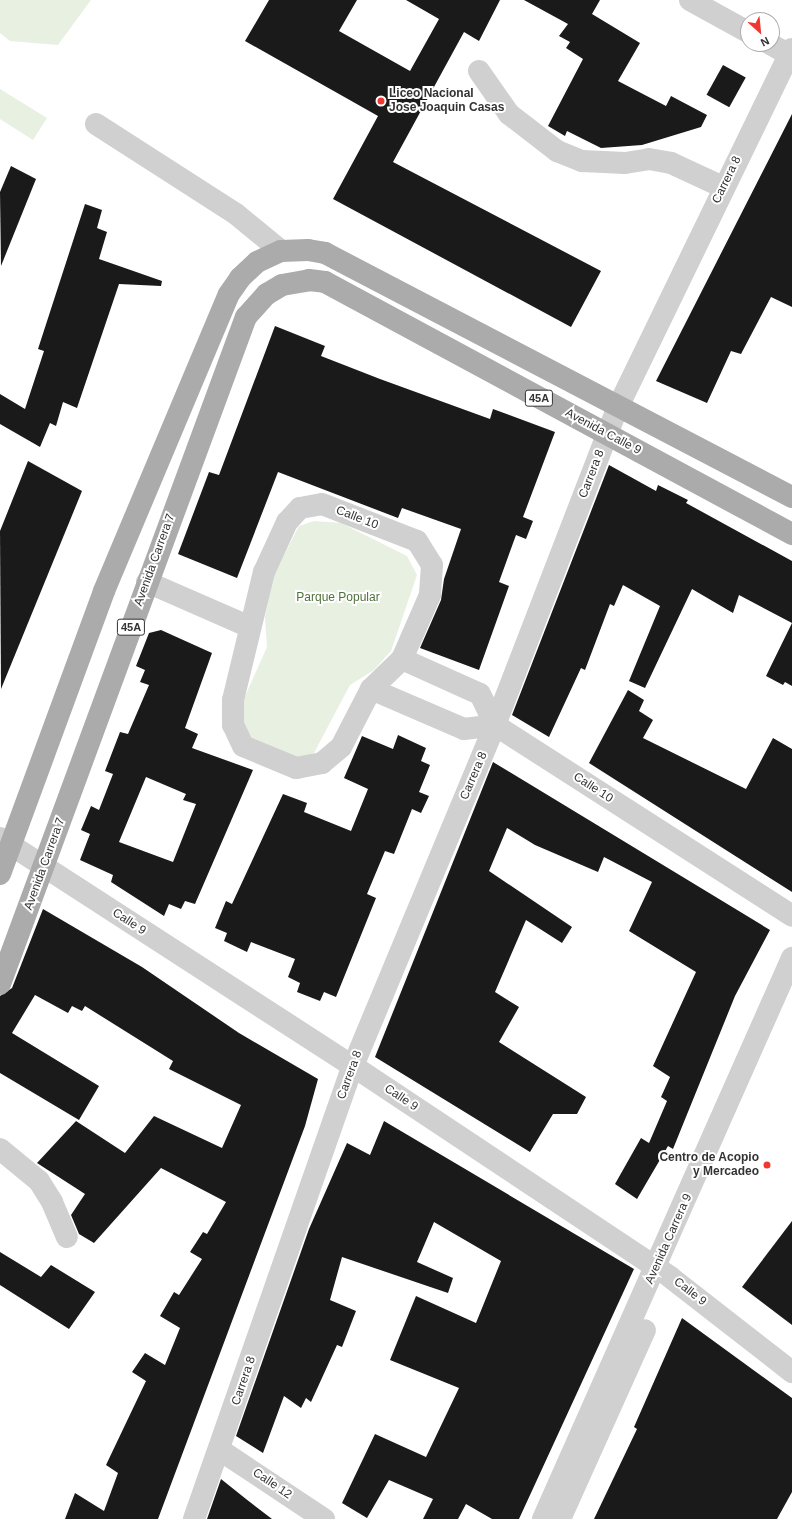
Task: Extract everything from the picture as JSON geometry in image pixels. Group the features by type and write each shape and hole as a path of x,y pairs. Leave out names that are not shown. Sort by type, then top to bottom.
{"main road":[{"name":"45A","path":"0,874 6,842 104,591 229,294 240,278 257,262 281,251 308,250 325,253 792,497"},
{"name":"Avenida Calle 9","path":"282,285 309,280 325,282 792,534"},
{"name":"Avenida Carrera 7","path":"0,984 246,317 267,294 282,285"}],"street":[{"path":"690,0 740,28"},
{"path":"780,48 791,53"},
{"name":"Carrera 8","path":"194,1519 220,1450 353,1066 495,725 607,434 618,407 723,187 791,53"},
{"path":"479,71 509,114 557,151 582,161 625,163 649,159 671,163 723,187"},
{"path":"96,124 236,214 281,251"},
{"name":"Calle 10","path":"322,504 417,541 432,565 430,595 402,659 371,689 341,747 322,762 296,768 243,746 233,725 233,700 250,628 264,572 287,522 300,508 322,504"},
{"path":"147,582 250,628"},
{"path":"371,689 464,729 495,725 480,694 402,659"},
{"name":"Calle 10","path":"495,725 792,916"},
{"name":"Calle 9","path":"6,842 353,1066 663,1272 792,1372"},
{"name":"Avenida Carrera 9","path":"560,1519 792,958"},
{"name":"Avenida Carrera 9","path":"543,1519 663,1272 792,996"},
{"path":"0,1149 39,1181 52,1202 67,1238"},
{"name":"Calle 12","path":"220,1450 324,1519"}],"green space":[{"path":"0,0 91,0 58,45 10,41 0,33"},
{"path":"0,89 47,118 33,140 0,119"},
{"name":"Parque Popular","path":"314,521 341,523 407,556 417,575 391,651 374,670 350,685 314,753 295,762 243,739 235,719 267,647 265,617 273,576 299,526"}],"building":[{"path":"269,0 357,0 339,31 410,71 439,19 406,0 500,0 479,41 464,32 393,162 601,271 571,327 333,199 378,116 245,41"},
{"path":"524,0 600,0 592,14 640,43 618,81 666,106 671,96 707,115 701,127 642,145 601,148 567,131 565,136 548,126 583,59 566,48 570,42 559,36 568,24"},
{"path":"723,65 746,78 729,107 707,95"},
{"path":"792,114 792,307 771,297 741,354 731,351 707,403 656,381"},
{"path":"11,166 36,179 1,266 0,192"},
{"path":"85,204 102,210 97,228 107,232 99,259 162,281 161,286 119,284 77,408 63,402 56,426 50,423 40,447 0,424 0,394 25,409 44,351 38,349"},
{"path":"275,326 325,346 321,356 380,379 490,419 493,409 555,432 523,517 533,521 526,539 516,535 499,582 509,586 479,670 420,648 441,600 444,579 461,529 402,508 398,518 278,472 237,578 178,554 209,472 219,475"},
{"path":"28,461 82,491 1,689 0,531"},
{"path":"609,465 656,491 658,485 688,500 686,503 792,561 792,623 739,595 733,613 692,589 645,688 629,681 660,606 623,585 614,606 610,604 585,670 581,668 549,737 512,715"},
{"path":"792,623 792,686 785,682 783,685 766,676"},
{"path":"161,630 212,653 185,728 198,734 192,748 253,770 195,904 185,901 181,909 169,904 164,916 111,882 113,875 80,860 90,834 81,830 91,806 99,810 113,774 105,771 120,732 128,734 149,685 140,682 145,670 136,666 149,633","holes":["146,777 186,794 183,800 196,804 173,862 119,842"]},
{"path":"628,690 644,700 639,711 653,720 643,738 746,789 773,738 792,749 792,892 589,763"},
{"path":"398,735 426,748 421,761 430,765 419,792 429,796 421,813 412,809 394,854 385,851 367,894 376,898 336,997 324,992 320,1001 297,992 300,983 288,977 295,959 251,942 247,952 224,941 227,933 215,928 226,901 232,904 283,794 307,803 304,812 351,831 368,789 344,778 362,736 393,749"},
{"path":"493,762 770,930 735,996 673,1149 668,1146 637,1199 615,1184 641,1138 649,1143 667,1101 661,1097 670,1077 653,1066 696,972 629,931 652,882 604,857 598,872 535,845 507,828 489,871 572,927 562,943 526,920 495,992 519,1007 499,1042 586,1097 577,1114 553,1114 530,1152 375,1057"},
{"path":"43,909 142,967 239,1033 318,1079 305,1126 158,1519 65,1519 75,1493 104,1511 118,1473 106,1465 146,1381 132,1372 145,1353 165,1365 180,1328 160,1316 174,1292 179,1295 202,1259 190,1252 203,1232 207,1234 226,1202 161,1168 94,1243 79,1234 71,1215 85,1194 37,1163 76,1121 125,1153 154,1116 222,1148 241,1105 169,1069 173,1061 85,1006 82,1011 72,1006 68,1013 35,995 12,1033 99,1086 79,1120 0,1073 0,996 12,988"},
{"path":"384,1121 634,1269 519,1519 492,1519 466,1504 458,1519 423,1519 433,1499 389,1480 367,1518 342,1503 375,1434 426,1457 459,1388 390,1360 416,1296 476,1323 501,1261 434,1222 417,1262 453,1278 448,1293 342,1257 330,1300 356,1311 342,1347 337,1345 311,1402 306,1398 301,1408 284,1396 263,1453 236,1436 309,1229 347,1143 370,1155"},
{"path":"792,1221 792,1325 742,1287"},
{"path":"0,1252 41,1277 51,1265 95,1292 69,1329 0,1285"},
{"path":"682,1318 792,1398 792,1492 777,1519 594,1519 637,1429 634,1427"},
{"path":"221,1479 246,1499 272,1519 207,1519"}],"place":[{"name":"Liceo Nacional Jose Joaquin Casas","path":"381,101"},
{"name":"Centro de Acopio y Mercadeo","path":"767,1165"}]}
